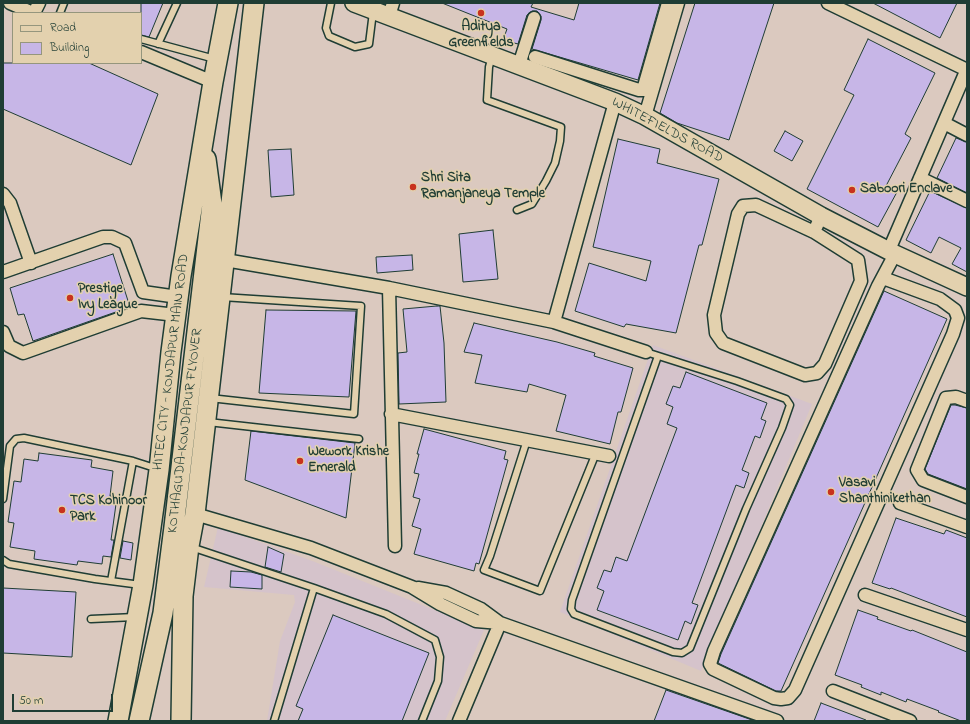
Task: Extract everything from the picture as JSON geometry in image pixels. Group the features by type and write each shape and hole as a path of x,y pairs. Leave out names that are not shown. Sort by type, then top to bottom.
{"main road":[{"name":"HITEC CITY - KONDAPUR MAIN ROAD","path":"118,721 143,585 159,470 172,305 228,3"},
{"path":"181,721 183,596 189,546 195,514 209,398 254,3"},
{"name":"KOTHAGUDA-KONDAPUR FLYOVER","path":"139,721 163,613 212,204 203,139"}],"street":[{"path":"10,3 32,12"},
{"path":"34,12 39,3"},
{"name":"WHITEFIELDS ROAD","path":"354,3 373,10 391,10 492,55 615,102 646,116 821,216 892,252 967,287"},
{"path":"535,57 643,90 668,3"},
{"path":"646,116 678,3"},
{"path":"828,3 967,70 920,178 883,278 878,286 717,644 710,664 714,669 774,698 788,698 795,690 953,334 958,318 955,310 940,299 883,278"},
{"path":"519,65 534,18"},
{"path":"142,52 213,82"},
{"path":"554,322 615,102"},
{"path":"944,123 967,134"},
{"path":"920,178 967,201"},
{"path":"3,194 10,203 31,263"},
{"path":"756,205 814,232 858,260 861,281 825,364 818,373 805,375 723,343 716,333 714,315 738,214 743,206 756,205"},
{"path":"814,232 821,216"},
{"path":"3,272 103,237 112,237 125,243 143,292 141,311"},
{"path":"225,260 389,288 554,322 646,352"},
{"path":"389,288 395,546"},
{"path":"143,292 172,305"},
{"path":"3,332 9,346 23,353 141,311 172,305"},
{"path":"967,401 956,397 946,398 917,470 923,480 967,497"},
{"path":"391,414 609,456"},
{"path":"900,503 967,527"},
{"path":"195,514 312,548 412,587 440,604 476,621 500,623 777,721"},
{"path":"865,595 967,630"},
{"path":"459,721 500,623"},
{"path":"833,691 910,721"}],"lane":[{"path":"158,44 177,3"},
{"path":"331,3 326,28 329,36 355,47 369,44 373,10"},
{"path":"142,39 218,60"},
{"path":"492,55 489,67 487,100 561,127 560,141 555,163 546,181 532,204 517,210"},
{"path":"209,398 354,414 361,306 220,296"},
{"path":"646,352 737,381 786,399 790,405 782,428 746,509 690,648 682,652 673,652 574,614 571,609 572,600 658,356"},
{"path":"206,422 359,439"},
{"path":"3,499 10,446 16,439 24,438 133,461 159,470"},
{"path":"528,440 484,570 540,591 596,453"},
{"path":"609,456 623,458"},
{"path":"111,581 133,461"},
{"path":"189,546 386,614 435,640 440,657 438,681 422,721"},
{"path":"3,560 9,564 143,585"},
{"path":"274,721 314,588"},
{"path":"91,619 137,617"}],"shaded area":[{"path":"653,345 812,404 701,671 560,612"},
{"path":"218,527 315,562 484,630 445,721 267,721 280,641 295,602 294,595 204,587"}],"building":[{"path":"141,3 163,3 149,37 142,35"},
{"path":"442,3 533,3 531,7 574,20 579,3 660,3 638,80 532,49 541,20 541,16 537,11 532,11 527,15 518,44 503,40 507,29"},
{"path":"695,3 774,3 729,140 677,123 660,113"},
{"path":"873,3 957,3 940,38"},
{"path":"868,39 935,73 905,134 911,138 886,186 897,192 878,227 807,189 854,95 844,90"},
{"path":"3,63 91,64 158,94 131,165 3,109"},
{"path":"785,131 803,141 792,161 774,151"},
{"path":"956,138 967,142 967,193 937,178"},
{"path":"618,139 660,149 657,163 719,179 702,245 699,245 676,333 626,324 624,327 575,311 589,263 646,281 651,261 593,247"},
{"path":"291,149 294,195 271,197 268,150"},
{"path":"930,191 967,208 967,272 952,264 961,248 939,237 931,253 906,240"},
{"path":"493,230 498,279 463,282 459,234"},
{"name":"Prestige Ivy League","path":"113,254 130,307 33,341 24,314 18,315 10,288"},
{"path":"412,255 413,270 377,273 376,257"},
{"name":"Vasavi Shanthinikethan","path":"884,291 947,319 781,691 776,691 718,663"},
{"path":"440,306 444,343 446,402 399,404 398,353 407,352 403,309"},
{"path":"266,310 356,311 349,397 259,393"},
{"path":"474,323 557,342 595,353 594,356 633,368 621,412 618,412 610,444 556,431 566,395 529,384 527,392 475,383 482,355 464,352"},
{"path":"686,372 767,403 761,419 766,421 760,438 755,436 742,470 749,473 744,488 736,485 692,603 698,605 691,624 685,621 678,640 597,610 604,591 597,588 604,570 611,572 616,557 627,561 677,428 667,424 673,407 666,404 673,386 680,388"},
{"path":"951,405 967,408 967,489 928,474 925,469"},
{"path":"424,429 506,451 504,459 508,460 479,564 476,563 474,571 414,554 421,529 412,526 420,499 413,497 419,474 414,473 419,454 417,454"},
{"name":"Wework Krishe Emerald","path":"251,431 355,443 346,518 245,480"},
{"name":"TCS Kohinoor Park","path":"39,453 92,460 91,467 113,471 110,496 117,497 111,540 114,540 111,557 103,556 102,564 78,561 77,565 34,559 35,551 10,547 14,523 8,522 14,481 21,482 24,459 38,461"},
{"path":"896,518 944,534 946,530 967,538 967,617 891,588 890,589 872,583"},
{"path":"123,541 133,543 131,560 120,558"},
{"path":"268,547 284,554 281,572 265,567"},
{"path":"231,571 251,572 262,575 262,589 230,587"},
{"path":"3,588 76,592 72,657 3,653"},
{"path":"858,610 878,617 877,619 911,631 912,630 967,652 967,721 961,721 907,699 906,702 881,692 881,695 861,687 862,685 835,675"},
{"path":"333,615 429,653 402,721 298,721 303,709 296,706"},
{"path":"666,690 755,721 654,721"},
{"path":"821,703 866,720 814,721"}],"place":[{"name":"Aditya Greenfields","path":"481,13"},
{"name":"Shri Sita Ramanjaneya Temple","path":"413,187"},
{"name":"Saboori Enclave","path":"852,190"},
{"name":"Prestige Ivy League","path":"70,298"},
{"name":"Wework Krishe Emerald","path":"300,461"},
{"name":"Vasavi Shanthinikethan","path":"831,492"},
{"name":"TCS Kohinoor Park","path":"62,510"}]}
